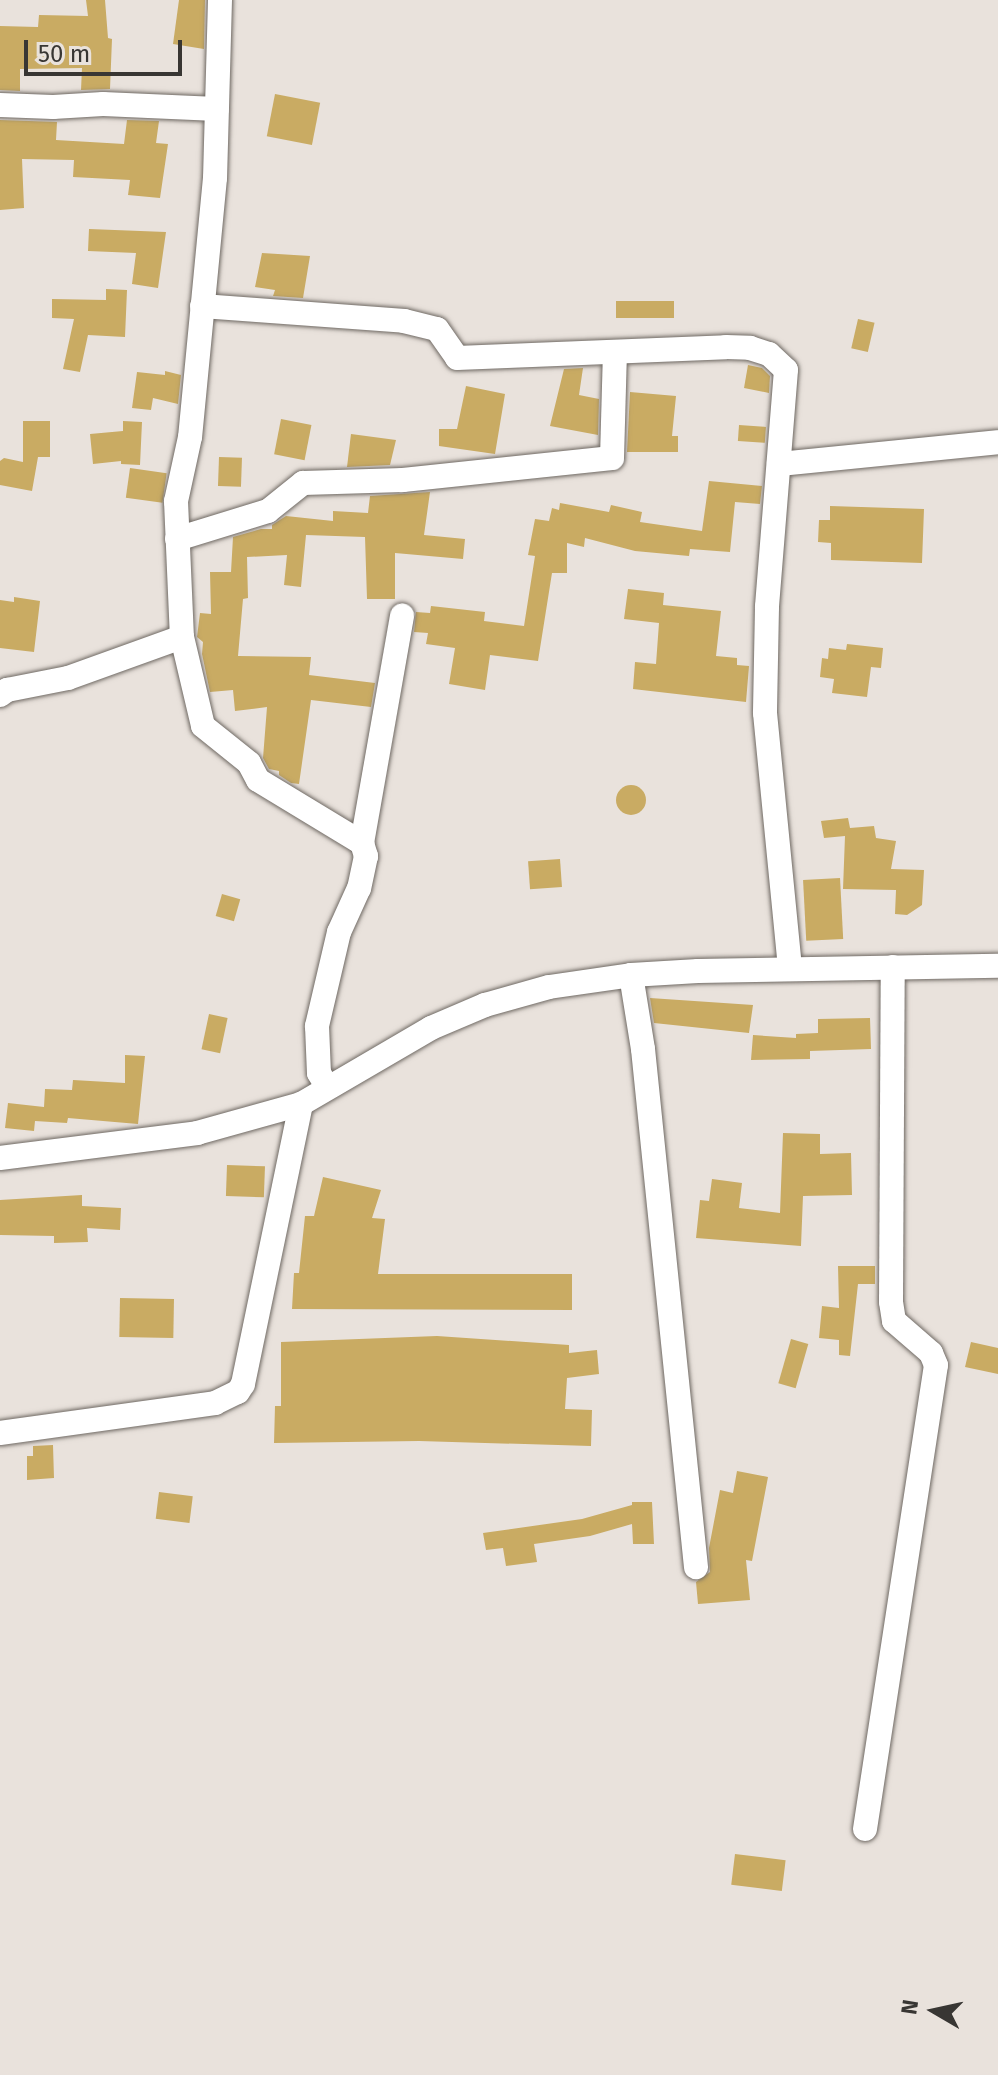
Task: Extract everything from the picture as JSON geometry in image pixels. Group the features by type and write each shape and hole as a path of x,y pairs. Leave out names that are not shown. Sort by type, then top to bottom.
{"street":[{"path":"220,0 215,178 190,437 176,501 182,637 203,726 249,763 258,780 362,843"},
{"path":"0,105 134,104 217,109"},
{"path":"202,306 404,321 437,329 457,358 726,347 750,348 769,354 786,370 767,607 765,713 790,969"},
{"path":"177,539 268,511 303,483 403,480 516,465 612,458 615,352"},
{"path":"779,464 998,442"},
{"path":"327,1087 319,1073 317,1026 339,932 359,888 366,856 362,843 402,615"},
{"path":"0,695 7,690 68,678 182,637"},
{"path":"0,1158 197,1133 301,1104 431,1028 485,1005 549,987 631,975 998,966"},
{"path":"865,1829 936,1365 931,1353 894,1321 891,1302 893,967"},
{"path":"631,975 643,1049 696,1567"},
{"path":"0,1433 215,1403 238,1392 243,1384 301,1104"}],"building":[{"path":"86,0 105,0 108,38 112,39 110,89 81,90 82,68 20,69 20,91 0,90 0,26 38,27 39,15 88,16"},
{"path":"179,0 205,0 204,49 173,44"},
{"path":"275,94 320,103 312,145 267,136"},
{"path":"0,120 57,122 56,140 124,144 127,120 159,121 156,143 168,144 160,198 128,195 130,180 73,177 74,160 22,159 24,208 0,210"},
{"path":"89,229 166,232 158,288 132,284 136,253 88,251"},
{"path":"262,253 310,256 303,298 273,296 275,290 255,287"},
{"path":"106,289 127,290 125,337 88,335 80,372 63,369 74,319 52,318 52,299 106,300"},
{"path":"616,301 674,301 674,318 616,318"},
{"path":"858,319 875,323 868,352 851,348"},
{"path":"748,365 762,368 770,376 769,393 744,388"},
{"path":"583,368 579,395 599,399 598,435 550,426 564,369"},
{"path":"165,371 181,375 178,404 153,398 151,410 132,408 137,372 165,375"},
{"path":"466,386 505,394 495,454 439,446 439,429 457,429"},
{"path":"630,392 676,396 672,436 678,436 678,452 627,452"},
{"path":"281,419 311,425 305,460 274,454"},
{"path":"23,421 50,421 50,457 38,457 32,491 0,485 0,461 4,458 23,462"},
{"path":"123,421 142,422 140,465 121,464 121,461 93,464 90,434 123,431"},
{"path":"739,425 766,427 765,443 738,441"},
{"path":"351,434 396,440 390,465 347,467"},
{"path":"219,457 242,458 241,487 218,486"},
{"path":"130,468 167,473 162,503 126,498"},
{"path":"709,481 762,486 760,504 735,502 730,552 690,549 689,556 635,551 585,538 584,547 567,543 567,573 552,573 538,661 490,655 485,690 449,684 455,648 426,644 428,633 414,632 416,612 430,613 431,606 485,612 484,621 524,626 535,556 528,555 535,519 549,521 552,508 559,510 560,503 609,512 611,505 642,512 640,522 702,531"},
{"path":"430,492 424,535 465,539 463,559 395,553 395,599 367,599 365,537 306,535 301,587 284,585 287,555 247,557 248,598 243,599 238,656 311,657 309,675 375,683 371,707 311,700 299,784 291,783 279,775 279,771 269,769 263,758 267,707 235,711 233,690 210,692 202,654 203,642 197,637 200,613 211,614 210,572 231,572 233,537 272,529 272,525 286,516 333,521 333,511 368,513 370,496"},
{"path":"830,506 924,509 922,563 831,560 831,543 818,542 819,520 830,520"},
{"path":"628,589 664,593 663,605 721,611 716,656 737,658 737,665 749,666 746,702 633,689 635,662 656,664 659,623 624,619"},
{"path":"14,597 40,601 34,652 0,648 0,600 14,602"},
{"path":"847,644 883,648 881,668 871,667 867,697 832,693 834,679 820,677 822,658 828,659 829,648 846,650"},
{"path":"631,785 642,789 646,800 642,811 631,815 620,811 616,800 620,789"},
{"path":"848,818 850,828 874,826 876,838 896,841 891,869 924,870 922,905 907,915 895,914 896,890 843,889 845,836 824,838 821,821"},
{"path":"560,859 562,887 530,889 528,861"},
{"path":"840,878 843,939 806,941 803,880"},
{"path":"222,894 240,899 234,921 216,916"},
{"path":"650,998 753,1005 749,1033 654,1023"},
{"path":"209,1014 228,1018 220,1053 202,1049"},
{"path":"870,1018 871,1049 810,1051 810,1059 751,1060 753,1035 796,1038 796,1034 818,1033 818,1019"},
{"path":"125,1055 145,1056 138,1124 68,1118 67,1123 35,1121 34,1131 5,1128 8,1103 44,1107 45,1089 72,1090 73,1080 125,1083"},
{"path":"783,1133 820,1134 820,1154 851,1153 852,1195 803,1196 801,1246 696,1238 700,1200 709,1201 712,1179 742,1183 739,1208 780,1213"},
{"path":"227,1165 265,1166 264,1197 226,1196"},
{"path":"323,1177 381,1190 372,1218 385,1219 378,1274 572,1274 572,1310 292,1309 294,1273 299,1273 305,1216 314,1216"},
{"path":"82,1195 82,1206 121,1208 120,1230 87,1228 88,1242 54,1243 54,1236 0,1235 0,1200"},
{"path":"838,1266 875,1266 875,1284 858,1284 850,1356 839,1355 839,1340 819,1338 822,1306 839,1308"},
{"path":"120,1298 174,1299 173,1338 119,1337"},
{"path":"437,1336 569,1345 569,1353 597,1350 599,1374 567,1378 565,1409 592,1410 591,1446 419,1441 274,1443 275,1406 281,1406 281,1342"},
{"path":"791,1339 808,1344 796,1388 778,1383"},
{"path":"971,1342 998,1348 998,1374 965,1367"},
{"path":"53,1445 54,1478 27,1480 27,1456 33,1456 33,1446"},
{"path":"737,1471 768,1477 752,1561 746,1560 750,1600 698,1604 696,1582 710,1572 709,1548 720,1490 733,1493"},
{"path":"159,1492 193,1496 189,1523 156,1519"},
{"path":"632,1502 652,1502 654,1544 633,1544 632,1524 590,1536 534,1544 537,1562 506,1566 503,1548 486,1550 483,1533 582,1519 632,1505"},
{"path":"735,1854 786,1860 782,1891 731,1885"}]}
